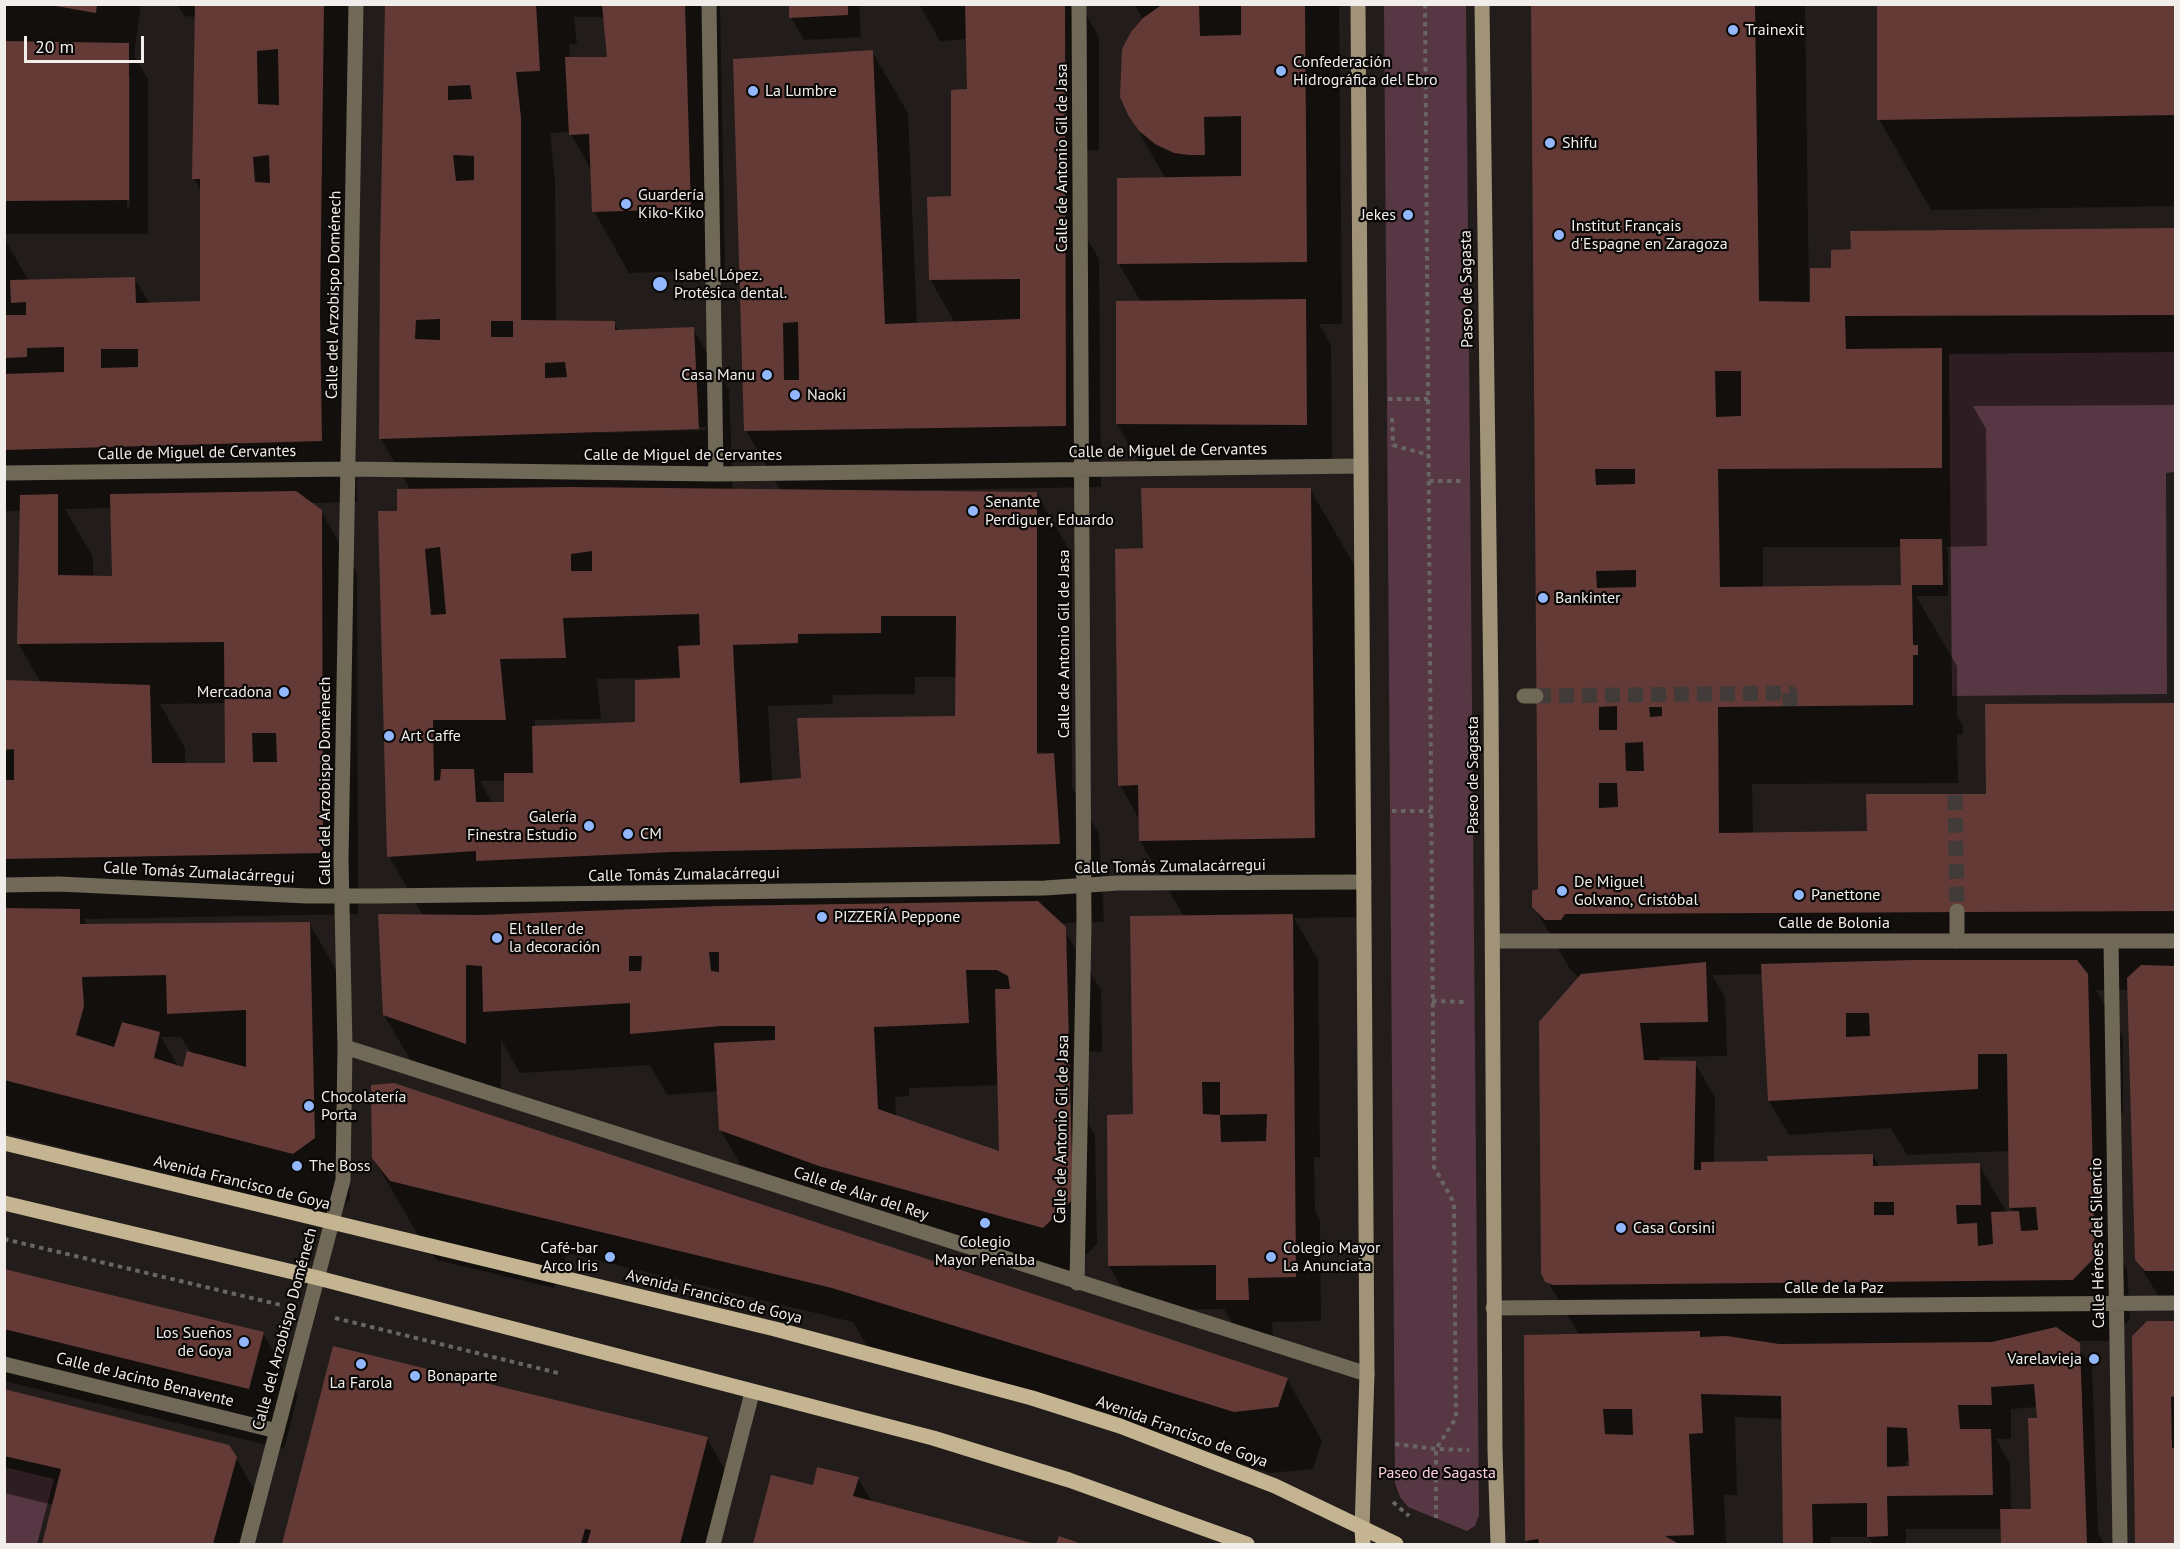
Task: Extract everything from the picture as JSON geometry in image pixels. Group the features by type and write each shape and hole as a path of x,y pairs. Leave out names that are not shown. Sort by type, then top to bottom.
{"main road":[{"path":"1358,4 1367,1374 1362,1537"},
{"name":"Paseo de Sagasta","path":"1482,4 1493,941 1493,1308 1498,1545"},
{"name":"Avenida Francisco de Goya","path":"4,1143 775,1329 1032,1398 1120,1426 1275,1486 1362,1537 1396,1545"},
{"path":"4,1203 318,1278 752,1393 933,1438 1007,1460 1247,1545"}],"street":[{"name":"Calle del Arzobispo Doménech","path":"247,1545 344,1180 345,1047 342,896 356,4"},
{"path":"709,4 716,474"},
{"name":"Calle de Antonio Gil de Jasa","path":"1077,1283 1082,886 1079,4"},
{"name":"Calle de Miguel de Cervantes","path":"4,473 348,469 716,474 1361,466"},
{"name":"Calle Tomás Zumalacárregui","path":"4,885 59,884 342,896 1082,886 1118,883 1364,882"},
{"path":"1956,912 1957,941"},
{"name":"Calle de Bolonia","path":"1493,941 2175,941"},
{"name":"Calle Héroes del Silencio","path":"2110,941 2120,1545"},
{"name":"Calle de Alar del Rey","path":"345,1047 1367,1374"},
{"name":"Calle de la Paz","path":"1493,1308 2175,1303"},
{"name":"Calle de Jacinto Benavente","path":"4,1364 277,1431"},
{"path":"713,1545 752,1393"}],"path":[{"path":"1425,4 1434,1167 1454,1203 1456,1418 1436,1449 1436,1518"},
{"path":"1428,399 1392,399 1393,444 1428,455"},
{"path":"1429,481 1470,481"},
{"path":"1391,811 1431,811"},
{"path":"1432,1001 1475,1002"},
{"path":"4,1239 563,1374"},
{"path":"1395,1444 1436,1449 1479,1450"}],"green space":[{"name":"Paseo de Sagasta","path":"1384,5 1466,5 1479,1515 1475,1526 1467,1531 1408,1507 1400,1497 1395,1483"},
{"path":"2175,352 2175,472 2166,473 2167,694 1952,696 1949,354"},
{"path":"4,1467 54,1479 37,1544 5,1544"}],"building":[{"path":"195,4 324,4 320,315 322,441 4,450 4,374 64,372 64,347 27,348 27,357 4,358 4,315 26,315 26,302 11,303 10,280 135,277 136,303 200,301 200,179 192,179","holes":["278,49 279,105 258,104 257,51","269,155 270,183 255,182 253,157","101,349 138,349 138,367 101,368"]},
{"path":"385,4 536,4 540,71 516,72 521,118 521,320 615,321 615,330 694,327 699,429 379,439","holes":["470,85 472,99 448,100 448,86","453,155 474,156 474,180 456,181","440,319 440,340 415,339 416,320","491,321 513,321 513,337 491,337","565,362 567,377 545,378 545,363"]},
{"path":"789,4 848,4 848,15 789,18"},
{"path":"965,4 1065,4 1066,426 744,431 733,59 873,50 885,324 1020,319 1020,279 929,280 927,197 951,196 951,90 967,89","holes":["798,322 799,380 784,380 783,323"]},
{"path":"1163,4 1199,4 1200,36 1241,35 1241,4 1305,4 1307,262 1117,264 1117,178 1241,176 1241,116 1204,117 1205,155 1189,155 1174,153 1155,144 1139,131 1128,115 1120,97 1122,49 1131,32 1143,18"},
{"path":"1531,4 1755,4 1759,301 1810,302 1810,268 1831,268 1831,250 1851,249 1850,231 2175,228 2175,315 1845,316 1846,349 1942,348 1942,468 1718,469 1720,587 1901,585 1900,539 1942,539 1943,585 1912,585 1913,645 1918,645 1918,655 1913,655 1913,705 1718,707 1719,833 1867,831 1866,794 1986,794 1985,704 2175,703 2175,911 1565,914 1561,920 1545,920 1532,907 1532,891 1538,889","holes":["1715,371 1741,371 1741,416 1716,417","1595,469 1635,469 1635,484 1596,485","1636,570 1636,587 1597,588 1596,571","1617,706 1617,730 1599,730 1599,707","1649,707 1662,707 1662,716 1650,717","1643,742 1644,771 1626,771 1625,743","1599,783 1617,783 1618,807 1599,808"]},
{"path":"1877,4 2175,4 2175,115 1877,120"},
{"path":"50,5 97,5 96,13"},
{"path":"602,5 685,5 691,209 592,212 589,134 569,135 565,57 607,57"},
{"path":"4,41 129,43 129,200 4,201"},
{"path":"1306,299 1307,425 1116,424 1116,301"},
{"path":"570,487 1037,492 1037,754 1054,753 1060,844 672,852 476,861 476,851 387,857 378,511 397,511 397,489","holes":["440,547 446,614 431,615 425,549","592,551 592,571 571,571 571,554","699,614 700,645 678,646 680,678 635,680 635,722 532,726 533,773 504,773 504,802 476,802 474,769 441,769 440,780 434,781 433,720 506,720 500,659 566,658 563,618","881,616 956,616 955,716 797,718 801,778 740,783 733,645 798,643 798,634 881,633"]},
{"path":"1141,488 1311,488 1315,838 1139,841 1138,785 1118,786 1115,549 1143,548"},
{"path":"296,491 322,510 323,853 4,859 4,780 14,780 14,749 4,750 4,680 150,685 152,763 225,763 224,642 17,644 20,495 58,494 58,575 112,576 110,494","holes":["252,733 276,733 277,762 253,762"]},
{"path":"1038,901 1066,927 1073,1199 1043,1228 819,1166 719,1130 714,1043 775,1040 775,1026 721,1026 630,1034 630,1003 483,1012 482,966 466,965 466,1044 383,1015 378,914 481,915 718,906","holes":["709,952 719,952 719,972 711,971","629,956 642,956 641,971 629,971","966,970 997,970 1008,976 1010,989 995,989 999,1151 878,1109 874,1027 969,1023"]},
{"path":"4,908 80,909 80,924 310,922 315,1138 293,1154 4,1080","holes":["166,975 167,1014 246,1010 246,1067 187,1051 183,1067 154,1058 160,1032 122,1022 114,1047 76,1035 84,1006 82,977"]},
{"path":"1293,914 1296,1277 1248,1278 1249,1300 1216,1300 1216,1265 1108,1266 1107,1115 1133,1114 1130,916","holes":["1202,1082 1220,1082 1220,1115 1203,1114","1267,1114 1266,1141 1221,1142 1220,1115"]},
{"path":"1912,960 2077,960 2088,974 2095,1257 2073,1280 1553,1285 1545,1282 1541,1273 1539,1022 1581,974 1706,962 1708,1022 1640,1023 1644,1060 1696,1061 1694,1170 1701,1170 1701,1162 1768,1161 1767,1156 1873,1154 1873,1166 1980,1163 1981,1205 1956,1205 1957,1224 1977,1223 1978,1246 1993,1244 1991,1212 2019,1211 2021,1231 2038,1230 2036,1207 2009,1208 2007,1054 1978,1054 1978,1089 1768,1101 1761,964","holes":["1846,1013 1869,1013 1870,1036 1846,1037","1874,1202 1894,1202 1894,1215 1874,1215"]},
{"path":"2141,965 2175,966 2175,1271 2145,1271 2135,1260 2127,978"},
{"path":"394,1083 1288,1378 1278,1407 1234,1412 832,1288 390,1181 372,1158 371,1085"},
{"path":"4,1269 264,1332 249,1389 4,1329"},
{"path":"2147,1321 2175,1321 2175,1396 2171,1397 2172,1448 2175,1448 2175,1544 2135,1544 2132,1336"},
{"path":"2056,1327 2080,1343 2087,1544 2001,1544 2000,1509 2031,1509 2028,1418 2037,1418 2034,1384 1991,1387 1992,1405 1958,1405 1960,1429 1991,1429 1993,1495 1887,1496 1888,1536 1867,1537 1867,1503 1812,1504 1813,1544 1783,1544 1781,1396 1701,1394 1703,1433 1689,1434 1694,1535 1665,1536 1679,1544 1539,1544 1538,1539 1525,1541 1524,1335 1700,1331 1700,1337 1727,1336 1779,1344 1992,1342","holes":["1603,1409 1632,1409 1633,1435 1605,1434","1887,1427 1907,1428 1909,1466 1887,1467"]},
{"path":"333,1346 708,1437 680,1544 587,1544 591,1530 585,1529 581,1544 282,1544"},
{"path":"4,1389 229,1445 237,1457 213,1544 42,1544 61,1469 4,1456"},
{"path":"817,1467 859,1477 853,1496 1036,1544 753,1544 771,1475 813,1485"},
{"path":"1059,1536 1082,1544 1056,1544"}],"tunnel":[{"path":"1536,696 1790,693 1790,706"},
{"path":"1955,795 1957,911"}],"place":[{"name":"Trainexit","path":"1733,30"},
{"name":"Confederación Hidrográfica del Ebro","path":"1281,71"},
{"name":"La Lumbre","path":"753,91"},
{"name":"Shifu","path":"1550,143"},
{"name":"Guardería Kiko-Kiko","path":"626,204"},
{"name":"Jekes","path":"1408,215"},
{"name":"Institut Français d'Espagne en Zaragoza","path":"1559,235"},
{"name":"Isabel López. Protésica dental.","path":"660,284"},
{"name":"Casa Manu","path":"767,375"},
{"name":"Naoki","path":"795,395"},
{"name":"Senante Perdiguer, Eduardo","path":"973,511"},
{"name":"Bankinter","path":"1543,598"},
{"name":"Mercadona","path":"284,692"},
{"name":"Art Caffe","path":"389,736"},
{"name":"Galería Finestra Estudio","path":"589,826"},
{"name":"CM","path":"628,834"},
{"name":"De Miguel Golvano, Cristóbal","path":"1562,891"},
{"name":"Panettone","path":"1799,895"},
{"name":"PIZZERÍA Peppone","path":"822,917"},
{"name":"El taller de la decoración","path":"497,938"},
{"name":"Chocolatería Porta","path":"309,1106"},
{"name":"The Boss","path":"297,1166"},
{"name":"Colegio Mayor Peñalba","path":"985,1223"},
{"name":"Casa Corsini","path":"1621,1228"},
{"name":"Café-bar Arco Iris","path":"610,1257"},
{"name":"Colegio Mayor La Anunciata","path":"1271,1257"},
{"name":"Los Sueños de Goya","path":"244,1342"},
{"name":"Varelavieja","path":"2094,1359"},
{"name":"La Farola","path":"361,1364"},
{"name":"Bonaparte","path":"415,1376"}]}
